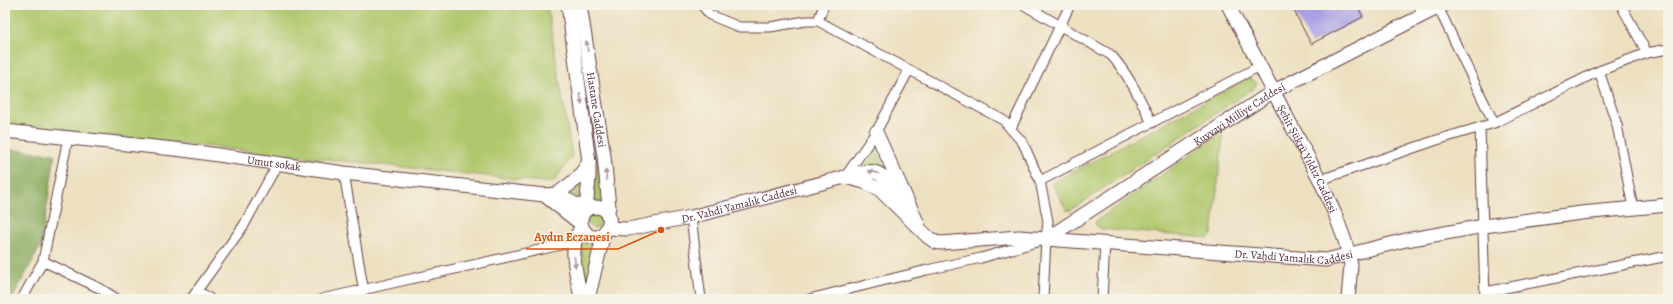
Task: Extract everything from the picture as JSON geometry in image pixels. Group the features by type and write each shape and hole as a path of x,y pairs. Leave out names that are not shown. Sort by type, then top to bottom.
{"street":[{"name":"Hastane Caddesi","path":"568,5 590,177 586,210 581,218 581,225 574,242"},
{"name":"Hastane Caddesi","path":"580,5 604,156 609,207 607,214 610,219 588,299"},
{"path":"702,5 710,15 739,27 770,27 806,21 818,21 1003,120 1023,143 1040,181 1048,221 1043,299"},
{"path":"818,21 824,5"},
{"path":"1024,5 1111,55 1132,83 1152,123"},
{"path":"1011,128 1070,5"},
{"name":"Şehit Şükrü Yıldız Caddesi","path":"1228,5 1320,180 1335,214 1351,265 1348,299"},
{"path":"1621,5 1647,53"},
{"path":"1440,6 1494,123"},
{"name":"Kuvvayi Milliye Caddesi","path":"1046,239 1274,91 1420,10 1440,6"},
{"path":"1320,180 1437,140 1494,123 1600,72 1647,53 1668,49"},
{"path":"1040,181 1260,66"},
{"path":"845,177 876,132 909,70"},
{"path":"1600,72 1617,125 1634,208"},
{"path":"1480,127 1485,296 1668,256"},
{"name":"Umut sokak","path":"5,131 183,150 344,173 550,194"},
{"name":"Dr. Vahdi Yamalık Caddesi","path":"876,132 920,229"},
{"path":"22,299 43,261 68,138"},
{"path":"550,194 578,178 589,162"},
{"path":"192,299 244,225 278,163"},
{"name":"Dr. Vahdi Yamalık Caddesi","path":"606,230 628,229 691,217 864,171 877,172 904,196"},
{"path":"344,173 364,294"},
{"name":"Dr. Vahdi Yamalık Caddesi","path":"845,177 864,182 879,189 899,210 935,242 941,243 1019,237 1326,260 1406,240 1484,226 1668,205"},
{"path":"550,194 586,210 597,207 603,209 607,214"},
{"path":"550,194 581,225 585,232 590,235 599,236 606,230"},
{"path":"691,217 701,299"},
{"path":"809,299 981,258 1046,239"},
{"path":"322,299 364,294 574,242 581,299"},
{"path":"1102,299 1105,243"},
{"path":"43,261 101,289 117,299"},
{"path":"197,290 210,299"}],"green space":[{"path":"5,5 547,5 572,156 553,183 5,125"},
{"path":"1249,78 1257,83 1254,88 1071,210 1067,211 1052,183"},
{"path":"1217,136 1223,136 1212,235 1209,238 1101,229 1097,226 1095,222"},
{"path":"875,148 888,174 880,166 866,166"},
{"path":"5,149 55,154 41,245 12,299 5,299"},
{"path":"597,155 605,205 592,201 596,178"},
{"path":"583,181 577,197 569,195"},
{"path":"591,214 597,214 601,218 601,224 597,228 591,228 587,224 587,218"},
{"path":"581,239 599,241 585,299"}],"building":[{"path":"1300,5 1357,5 1363,17 1311,44 1293,9"}],"place":[{"name":"Aydın Eczanesi","path":"661,230"}]}
